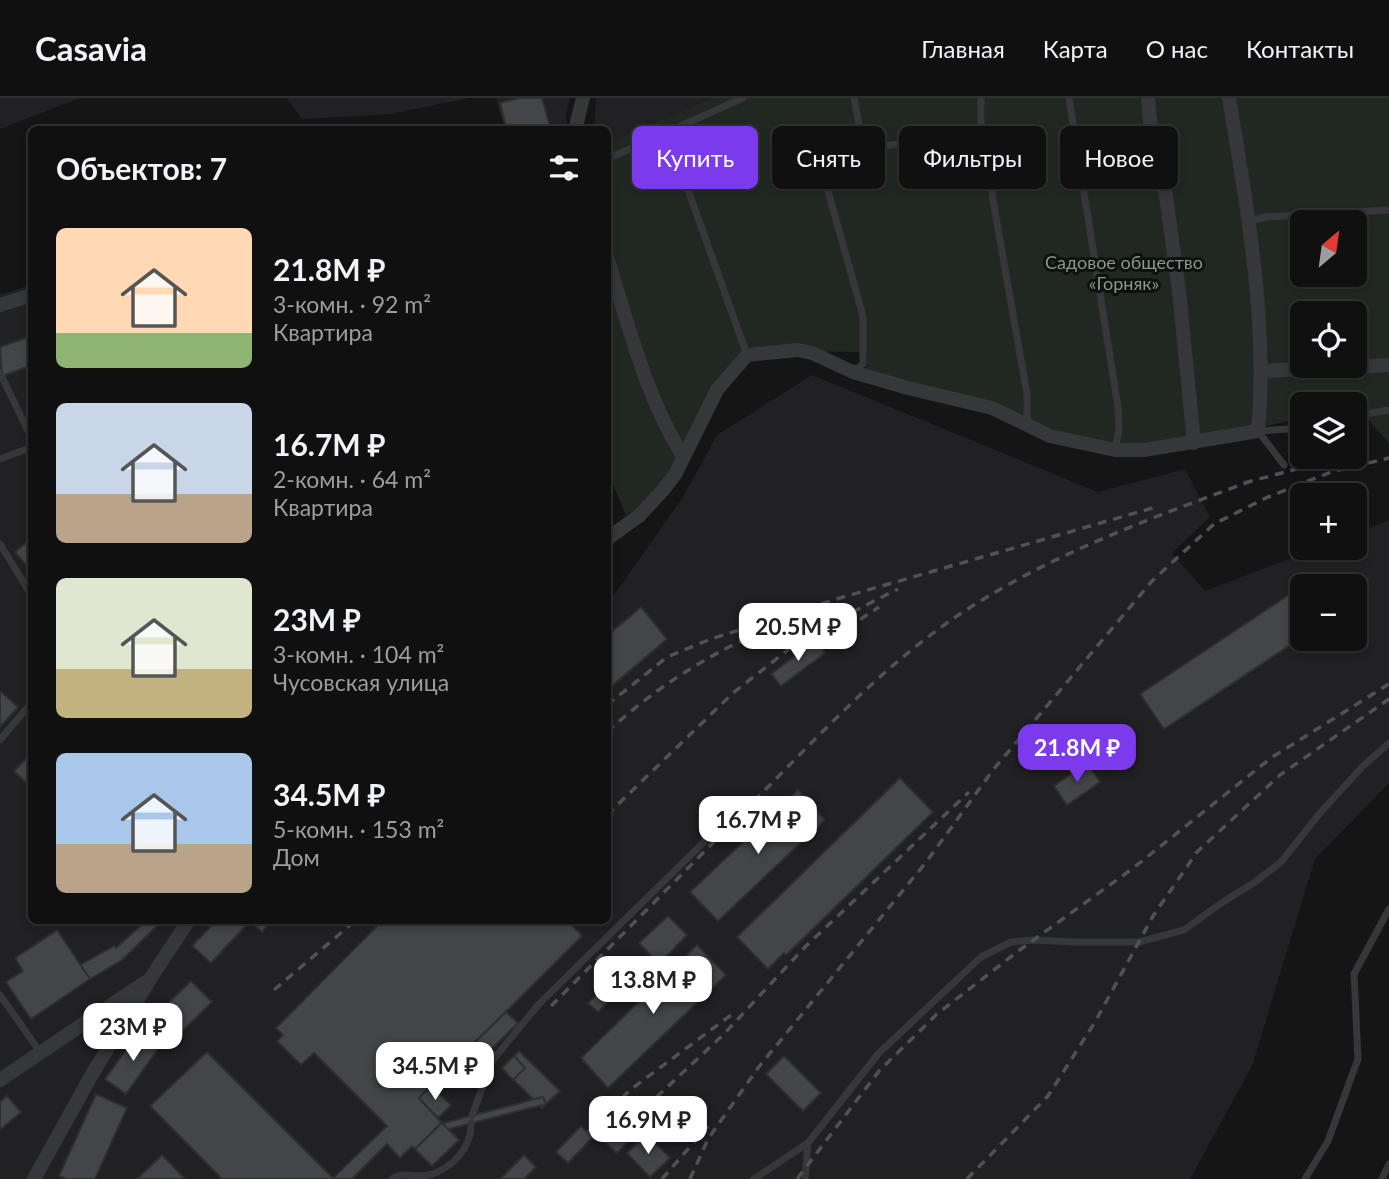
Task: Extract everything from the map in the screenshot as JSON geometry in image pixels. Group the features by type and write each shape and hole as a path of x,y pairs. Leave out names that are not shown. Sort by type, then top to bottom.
{"street":[{"path":"576,126 583,98"},
{"path":"1148,98 1177,277 1194,443"},
{"path":"611,536 653,502 676,473 718,390 747,355 798,350 823,357 853,372 992,408 1050,436 1115,450 1144,450 1258,431 1262,372 1250,221 1229,98"},
{"path":"611,271 640,365 667,431 683,456"},
{"path":"2,300 28,296"},
{"path":"1262,372 1389,365"},
{"path":"34,1179 91,1076 186,924"},
{"path":"0,1080 150,979"}],"lane":[{"path":"679,126 743,98"},
{"path":"854,98 859,126"},
{"path":"981,98 981,126"},
{"path":"1069,98 1118,407 1119,430 1115,450"},
{"path":"611,157 632,147"},
{"path":"688,189 747,355"},
{"path":"827,189 863,316 863,364 853,372"},
{"path":"992,189 1027,394 1027,418 1024,423"},
{"path":"1250,221 1265,217 1389,210"},
{"path":"0,373 28,431"},
{"path":"1367,413 1389,410"},
{"path":"1258,431 1290,429"},
{"path":"1258,431 1284,465"},
{"path":"0,459 28,448"},
{"path":"0,544 28,590"},
{"path":"0,740 28,707"},
{"path":"754,1179 808,1143 878,1054 981,957 1011,942 1139,942 1184,930 1281,862 1320,813 1363,766 1389,743"},
{"path":"392,1179 397,1175 408,1174 428,1176 443,1169 466,1147 472,1137 471,1120 492,1061 539,1004 711,835"},
{"path":"1306,1179 1328,1141 1358,1059 1354,974 1389,909"},
{"path":"0,995 40,1053"},
{"path":"805,1179 808,1143"},
{"path":"1382,1179 1389,1164"}],"shaded area":[{"path":"0,98 80,98 0,129"},
{"path":"287,98 469,98 391,114 302,119"},
{"path":"496,98 570,98 566,112 567,126 503,126"},
{"path":"596,98 712,98 647,126 632,126 632,132 611,141 611,126 594,126"},
{"path":"28,286 28,924 611,924 611,599 683,497 717,435 812,375 1098,492 1185,469 1210,517 1172,553 1205,591 1290,559 1367,560 1367,529 1389,520 1389,783 1315,859 1252,1066 1190,1179 0,1179 0,295"}],"green space":[{"name":"Садовое общество «Горняк»","path":"712,98 1389,98 1389,443 1367,418 1367,392 1290,392 1290,421 1247,430 1125,447 1031,426 866,374 867,352 771,351 747,355 674,465 641,507 626,515 611,479 611,141 632,132 632,189 758,189 758,126 647,126"}],"building":[{"path":"520,98 542,98 550,126 506,126 500,103"},
{"path":"28,337 28,366 2,376 0,347"},
{"path":"28,541 28,567 15,552"},
{"path":"1290,594 1290,645 1164,729 1140,694"},
{"path":"641,607 667,639 611,687 611,633"},
{"path":"816,640 825,653 781,686 771,674"},
{"path":"0,691 18,707 0,727"},
{"path":"28,757 28,784 14,771"},
{"path":"1087,763 1100,782 1067,805 1054,786"},
{"path":"900,778 933,812 786,955 784,953 768,969 737,937"},
{"path":"798,790 825,820 718,921 690,892"},
{"path":"668,916 687,935 659,964 639,943"},
{"path":"143,924 159,924 122,960 90,979 80,965 114,946 116,948"},
{"path":"213,924 247,924 211,963 192,946"},
{"path":"253,924 269,924 262,932"},
{"path":"379,924 571,924 582,936 419,1098 442,1123 415,1149 412,1146 400,1158 387,1144 352,1179 222,1179 150,1106 207,1052 333,1178 387,1126 314,1053 301,1065 277,1041 283,1035 276,1028"},
{"path":"57,930 90,979 31,1019 6,982 23,971 15,958"},
{"path":"697,945 726,975 608,1088 581,1058"},
{"path":"617,969 628,981 612,998 600,986"},
{"path":"191,981 212,1002 175,1038 154,1017"},
{"path":"600,991 609,1001 598,1012 588,1003"},
{"path":"506,1012 518,1023 476,1064 464,1053"},
{"path":"140,1031 160,1046 126,1094 105,1079"},
{"path":"519,1051 560,1091 542,1108 502,1068"},
{"path":"514,1056 525,1068 513,1080 502,1068"},
{"path":"784,1056 821,1093 803,1111 766,1074"},
{"path":"431,1086 451,1105 438,1118 419,1098"},
{"path":"96,1094 127,1108 95,1179 66,1179 59,1176"},
{"path":"7,1096 21,1112 0,1130 0,1102"},
{"path":"543,1097 546,1104 430,1134 440,1124"},
{"path":"623,1109 642,1127 617,1153 598,1136"},
{"path":"442,1123 459,1140 432,1166 415,1149"},
{"path":"581,1126 593,1137 568,1163 556,1152"},
{"path":"646,1134 670,1158 650,1177 627,1153"},
{"path":"162,1155 185,1179 137,1179"},
{"path":"524,1155 536,1167 524,1179 500,1179"}],"railway":[{"path":"690,1179 708,1139 758,1068 927,861 993,770 1152,581 1214,524 1268,497 1331,472 1389,458"},
{"path":"1244,483 1297,469"},
{"path":"551,1006 837,718 885,672 936,631 997,591 1068,554 1140,523 1251,481"},
{"path":"611,702 667,657 711,639 840,598 1156,507"},
{"path":"611,811 733,693 807,635 898,589"},
{"path":"820,646 879,607"},
{"path":"611,729 679,676 759,633"},
{"path":"797,1179 879,1071 937,1014 1132,869 1271,758 1389,684"},
{"path":"967,1179 1048,1096 1095,1022 1153,916 1197,852 1280,775 1389,699"},
{"path":"633,1119 723,1035 805,947 969,792"},
{"path":"274,990 351,924"},
{"path":"588,1132 630,1090 731,1015"},
{"path":"662,1179 708,1126"}]}
